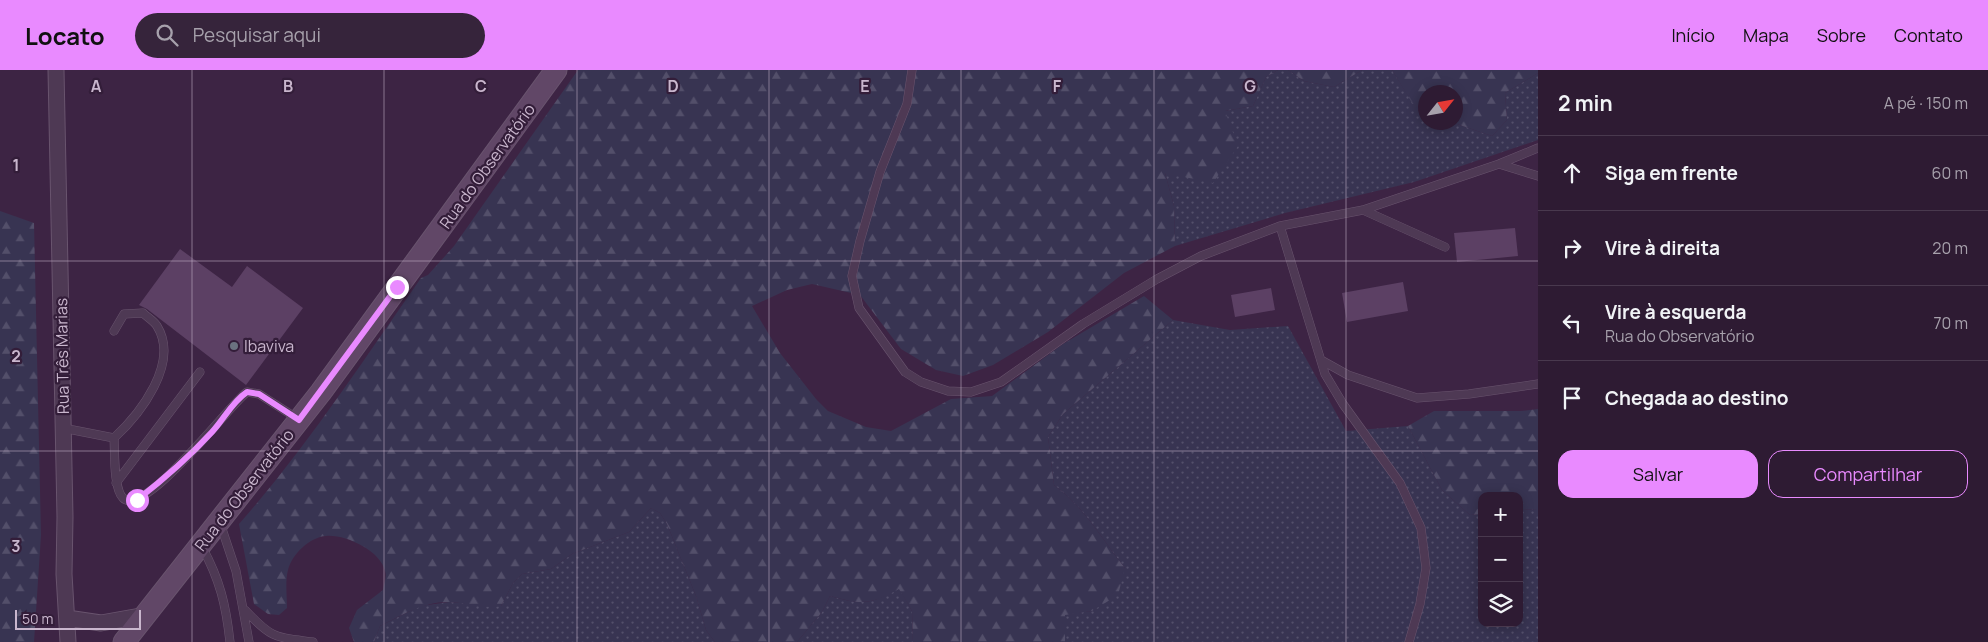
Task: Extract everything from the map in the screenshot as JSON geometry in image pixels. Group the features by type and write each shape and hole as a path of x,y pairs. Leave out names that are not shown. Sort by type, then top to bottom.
{"street":[{"name":"Rua Três Marias","path":"56,70 64,574 68,642"},
{"name":"Rua do Observatório","path":"124,642 299,420 556,70"},
{"path":"67,618 101,623 146,615"}],"lane":[{"path":"912,70 907,104 880,172 852,276 859,308 877,336 905,372 936,388 971,392 1001,382 1083,324 1157,279 1202,256 1280,226 1363,210 1498,164 1538,148"},
{"path":"1498,164 1538,176"},
{"path":"1363,210 1445,247"},
{"path":"1280,226 1325,374 1343,404 1400,483 1421,528 1426,568 1420,604 1408,642"},
{"path":"114,330 124,314 143,313 157,326 164,348 160,378 129,424 114,438 116,483 122,497 127,501 137,500 165,479 212,431 239,398 247,392 259,394 299,420"},
{"path":"1321,360 1348,375 1417,398 1469,394 1538,384"},
{"path":"116,483 200,372"},
{"path":"63,428 114,438"},
{"path":"220,521 236,571 250,642"},
{"path":"201,545 219,582 226,606 230,642"},
{"path":"245,610 264,630 277,637 313,642"}],"green space":[{"path":"578,70 1278,70 1266,77 1253,106 1225,111 1238,146 1213,183 1165,173 1174,206 1175,246 1124,273 1048,332 993,365 963,376 936,370 901,349 860,295 812,284 787,290 752,306 780,353 816,399 828,411 866,427 891,431 951,399 992,396 1063,344 1144,296 1173,320 1063,414 1048,437 1054,485 1076,504 1125,568 1118,595 1092,611 1065,615 1065,642 913,642 912,611 899,589 873,601 866,602 850,601 830,596 822,612 797,642 715,642 706,630 696,596 667,524 660,513 651,508 629,532 572,554 551,569 522,574 513,583 501,606 441,602 423,606 380,626 374,642 354,642 349,628 357,610 383,590 386,578 385,571 377,557 370,551 361,545 343,538 334,536 320,537 302,547 290,564 286,584 287,608 279,615 268,614 254,604 239,524 311,434 421,278 428,275 454,246"},
{"path":"1278,70 1288,70 1304,81 1334,87 1362,70 1392,70 1418,109 1418,130 1463,130 1463,126 1492,136 1507,120 1505,93 1538,73 1538,140 1414,182 1285,213 1175,246 1174,206 1165,173 1225,111 1253,106 1266,77"},
{"path":"1288,70 1362,70 1334,87 1304,81"},
{"path":"1392,70 1538,70 1538,73 1505,93 1507,120 1492,136 1463,126 1463,85 1418,85 1418,110"},
{"path":"0,211 34,223 41,535 34,642 0,642"},
{"path":"1173,320 1230,330 1288,326 1346,431 1408,426 1442,490 1470,515 1478,514 1478,627 1523,627 1523,510 1538,509 1538,642 1065,642 1065,614 1092,611 1125,568 1076,504 1054,485 1048,437 1063,414"},
{"path":"1538,409 1538,509 1523,510 1523,492 1478,492 1478,514 1470,515 1442,490 1408,426 1434,411 1521,411"},
{"path":"651,508 660,513 667,524 696,596 706,630 715,642 374,642 380,626 420,606 449,602 501,606 513,583 522,574 551,569 572,554 629,532"},
{"path":"899,588 912,611 913,642 797,642 822,612 830,596 850,601 866,602 880,598"}],"building":[{"path":"1515,228 1518,256 1457,262 1454,233"},
{"name":"Ibaviva","path":"180,249 232,287 247,266 303,308 246,385 147,309 139,305"},
{"path":"1403,282 1408,311 1347,322 1342,293"},
{"path":"1271,288 1275,310 1235,317 1231,295"}],"place":[{"name":"Ibaviva","path":"234,346"}],"route":[{"path":"137,500 165,479 212,431 239,398 247,392 259,394 299,420 397,287"}]}
